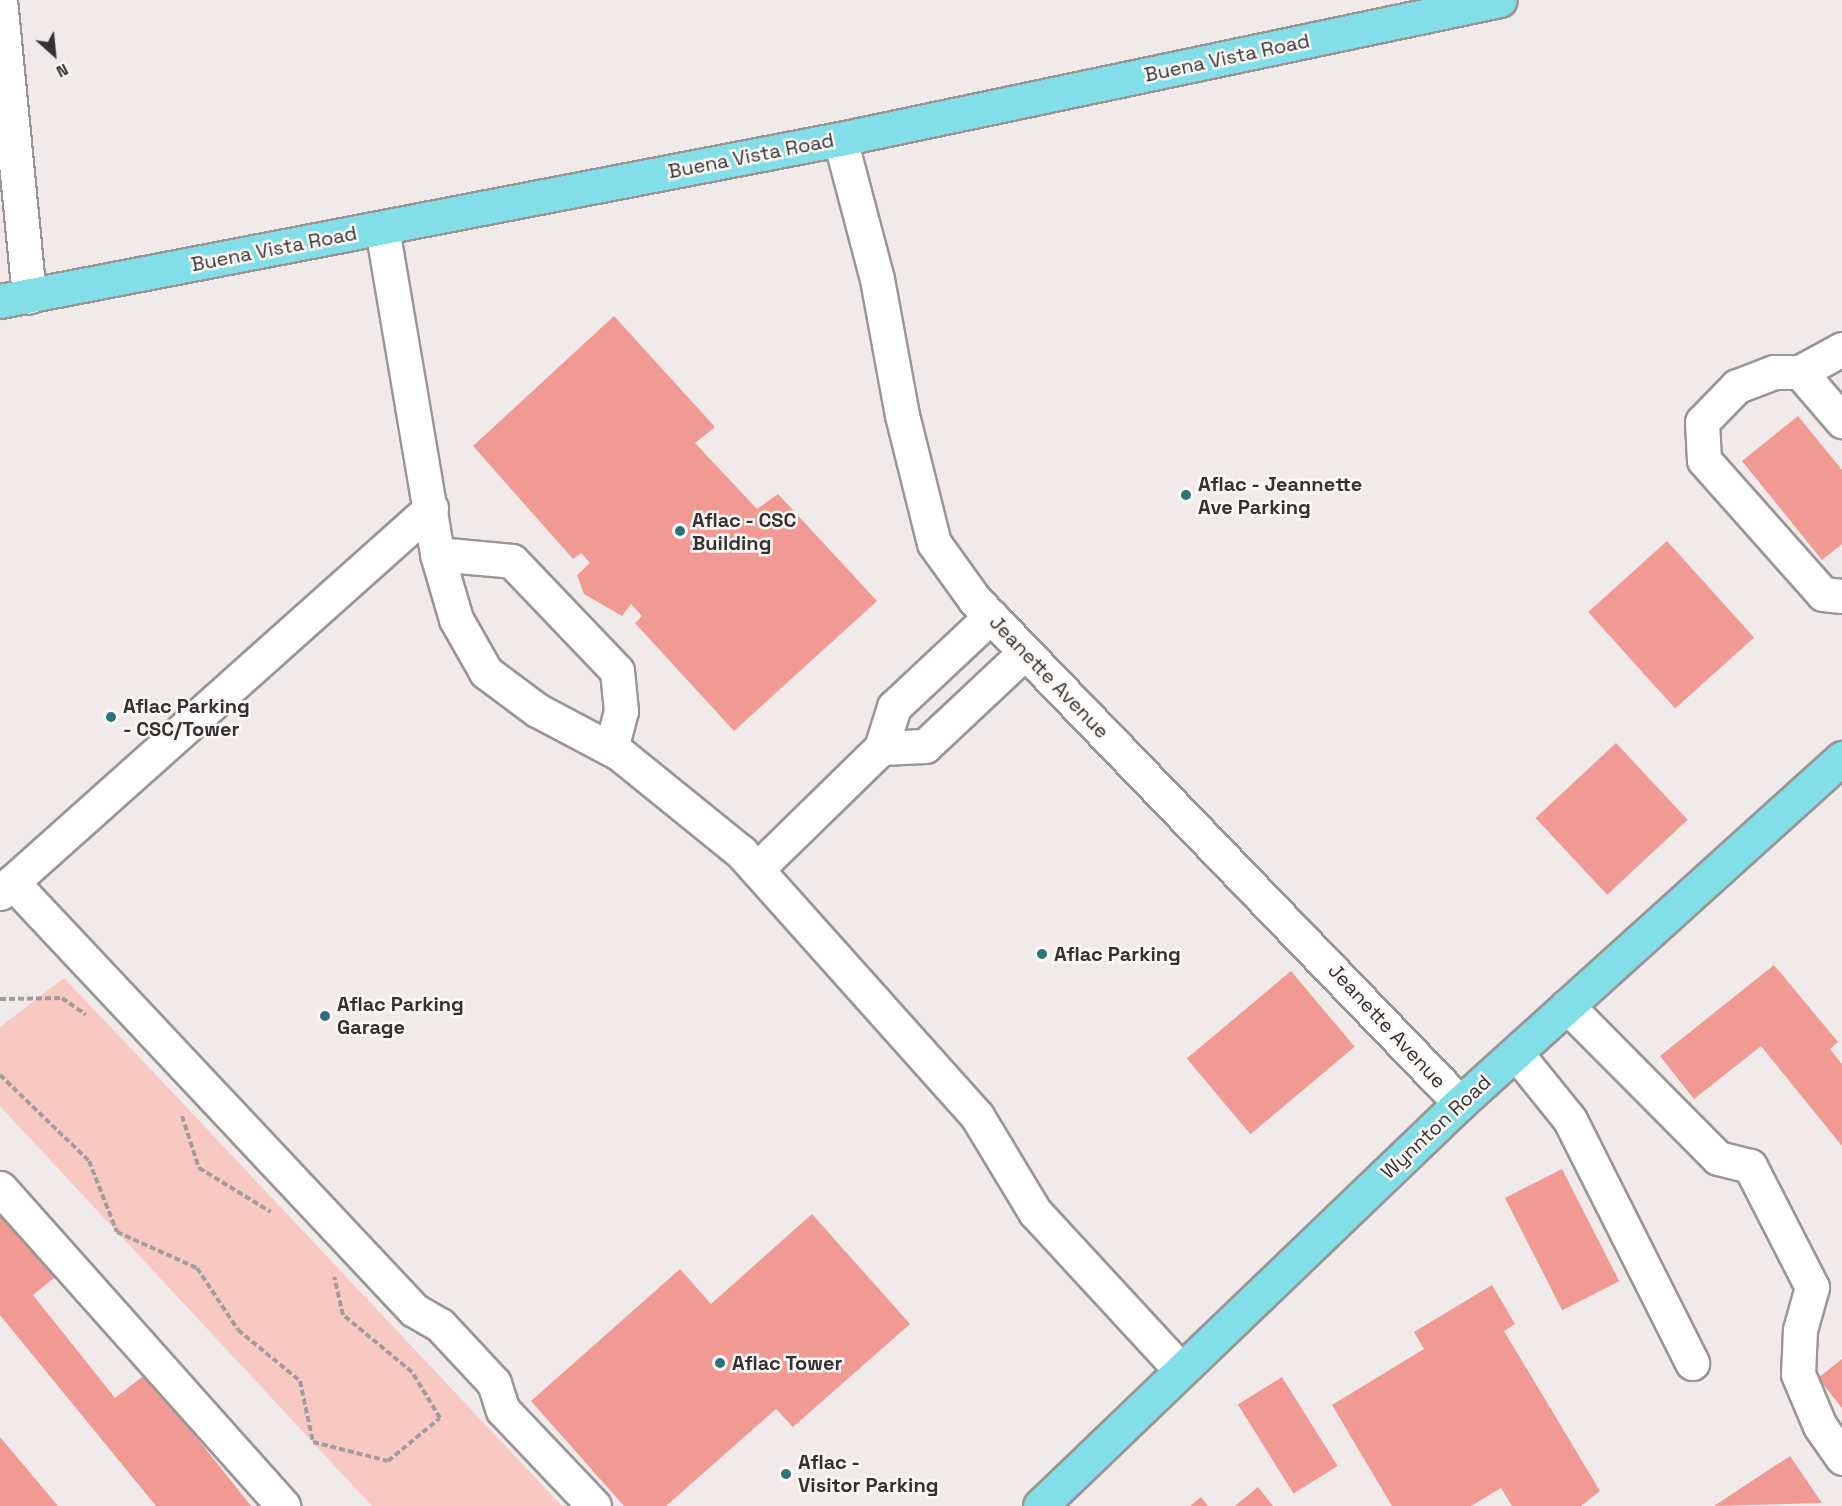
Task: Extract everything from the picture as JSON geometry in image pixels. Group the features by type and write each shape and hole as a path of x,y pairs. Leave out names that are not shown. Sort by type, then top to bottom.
{"main road":[{"name":"Buena Vista Road","path":"14,299 840,139 1500,0"},
{"name":"Wynnton Road","path":"1040,1506 1460,1102 1842,758"}],"street":[{"path":"0,0 14,299"},
{"name":"Jeanette Avenue","path":"840,139 878,279 902,415 934,543 991,616 1460,1102"},
{"path":"382,228 437,554 456,619 486,672 537,710 611,748 704,818 757,869 977,1116 1035,1212 1181,1370"},
{"path":"1842,349 1800,372 1774,372 1737,386 1702,422 1704,460 1823,594 1842,597"},
{"path":"1800,372 1842,421"},
{"path":"431,508 6,888 414,1310 440,1326 494,1383 502,1410 594,1506"},
{"path":"437,554 512,561 616,671 622,695 611,748"},
{"path":"757,869 881,748 894,707 991,616"},
{"path":"881,748 925,746 1025,652"},
{"path":"1567,1006 1718,1158 1750,1166 1812,1287 1800,1330 1798,1374 1820,1426 1842,1458"},
{"path":"1516,1053 1570,1120 1692,1362"},
{"path":"0,1188 283,1506"}],"path":[{"path":"0,999 62,998 97,1022"},
{"path":"0,1075 89,1161 117,1232 197,1268 238,1330 300,1381 313,1442 388,1461 440,1418 412,1372 343,1315 333,1273"},
{"path":"178,1106 199,1168 281,1220"}],"shaded area":[{"path":"64,978 562,1506 372,1506 0,1106 0,1027"}],"building":[{"name":"Aflac - CSC Building","path":"614,316 715,427 695,443 757,509 778,494 877,601 734,731 635,623 642,616 631,604 622,616 584,594 577,575 590,563 581,553 573,559 473,446"},
{"path":"1798,416 1842,470 1842,544 1822,560 1742,461"},
{"path":"1667,541 1754,638 1675,709 1588,612"},
{"path":"1616,743 1688,820 1607,895 1536,818"},
{"path":"1774,965 1838,1042 1830,1049 1842,1064 1842,1146 1761,1046 1694,1099 1660,1056"},
{"path":"1291,971 1355,1047 1250,1134 1187,1058"},
{"path":"1562,1169 1619,1281 1562,1310 1505,1198"},
{"path":"0,1208 55,1277 33,1295 115,1398 146,1374 251,1506 156,1506 0,1315"},
{"name":"Aflac Tower","path":"812,1214 910,1324 793,1427 776,1409 666,1506 624,1506 531,1401 680,1269 711,1304"},
{"path":"1492,1285 1515,1324 1504,1331 1600,1491 1581,1506 1512,1506 1501,1488 1471,1506 1392,1506 1332,1405 1424,1349 1414,1332"},
{"path":"1842,1359 1842,1408 1818,1378"},
{"path":"1282,1377 1338,1466 1294,1494 1238,1405"},
{"path":"0,1437 58,1506 0,1506"},
{"path":"1790,1456 1822,1503 1714,1506"},
{"path":"1258,1487 1273,1506 1235,1506"},
{"path":"1201,1497 1208,1506 1190,1506"}],"place":[{"name":"Aflac - Jeannette Ave Parking","path":"1186,495"},
{"name":"Aflac - CSC Building","path":"680,531"},
{"name":"Aflac Parking - CSC/Tower","path":"111,717"},
{"name":"Aflac Parking","path":"1042,954"},
{"name":"Aflac Parking Garage","path":"325,1016"},
{"name":"Aflac Tower","path":"720,1363"},
{"name":"Aflac - Visitor Parking","path":"786,1474"}]}
